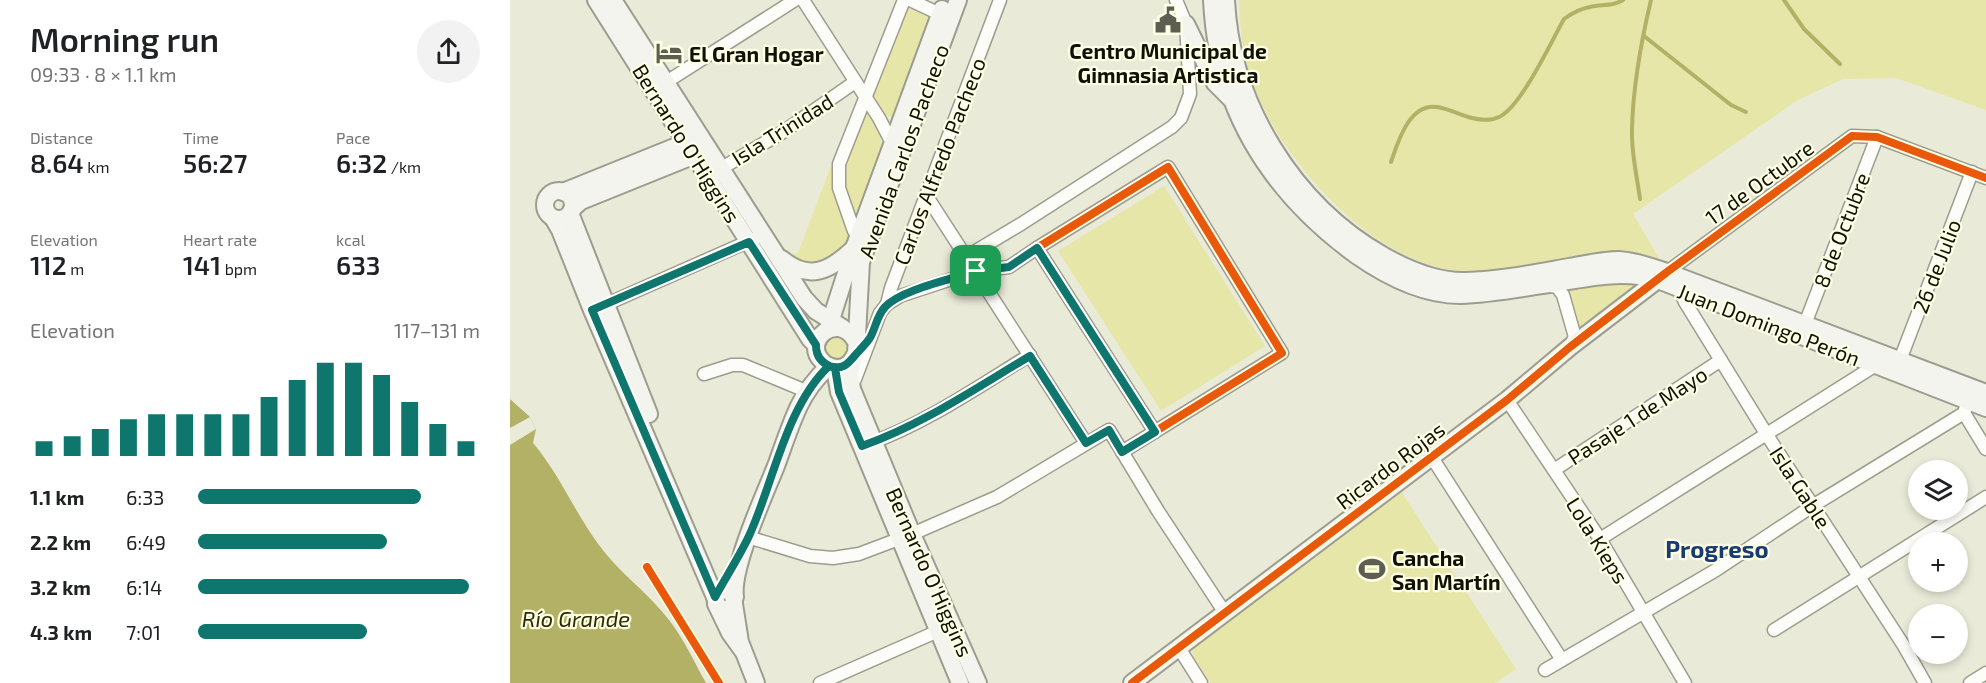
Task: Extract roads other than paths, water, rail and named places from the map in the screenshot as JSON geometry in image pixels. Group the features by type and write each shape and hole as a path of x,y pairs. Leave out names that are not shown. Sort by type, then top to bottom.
{"main road":[{"name":"Avenida Carlos Pacheco","path":"748,537 799,406 816,378 832,367 848,364 856,344 861,262 958,0"},
{"name":"Juan Domingo Perón","path":"1212,0 1213,24 1218,49 1234,103 1260,158 1311,219 1369,264 1401,281 1438,293 1459,295 1604,275 1662,276 1679,289 1878,359 1900,360 1972,398 1986,408"},
{"name":"Juan Domingo Perón","path":"1226,0 1230,42 1245,94 1275,150 1309,195 1331,218 1356,238 1379,252 1415,270 1447,280 1465,281 1520,276 1617,260 1634,262 1662,276 1805,324 1878,359 1972,398"},
{"name":"Bernardo O'Higgins","path":"603,1 756,238 816,348"},
{"name":"Avenida Carlos Pacheco","path":"799,406 801,389 821,334 828,325 892,142 943,7"},
{"path":"1186,24 1215,83 1234,103"},
{"name":"Bernardo O'Higgins","path":"660,86 691,149 715,172"},
{"path":"691,149 563,192 554,192 546,201 546,211 553,218 599,307 724,596 730,633 743,651 756,683"},
{"path":"553,218 560,219 580,201 691,149"},
{"path":"563,192 570,197 571,211 599,307"},
{"name":"Bernardo O'Higgins","path":"756,238 777,255 804,298 828,325 856,344 850,376 868,444 945,628 960,683"},
{"path":"777,255 789,266 810,271 831,267 854,248"},
{"name":"Ricardo Rojas","path":"1132,683 1507,400 1570,346 1662,276"},
{"path":"816,348 819,358 832,367"},
{"name":"Bernardo O'Higgins","path":"832,367 839,392 868,444"},
{"path":"724,596 748,537"},
{"name":"Bernardo O'Higgins","path":"945,628 978,683"}],"street":[{"path":"660,86 795,0"},
{"path":"803,0 892,142"},
{"path":"860,231 855,231 842,198 839,188 839,164 904,0"},
{"path":"910,0 943,7"},
{"name":"Carlos Alfredo Pacheco","path":"852,389 856,344 887,304 891,288 1000,0"},
{"path":"966,257 1173,127 1181,118 1190,94 1186,24 1176,0"},
{"name":"Isla Trinidad","path":"715,172 783,132 855,82"},
{"name":"17 de Octubre","path":"1662,276 1852,136 1877,137"},
{"path":"1877,137 1986,178"},
{"name":"8 de Octubre","path":"1805,324 1877,137"},
{"path":"887,304 900,296 976,271 1009,267 1168,166 1282,353 1122,452"},
{"name":"26 de Julio","path":"1900,360 1972,172"},
{"path":"926,195 1086,443"},
{"path":"599,307 756,238"},
{"path":"1037,248 1155,432"},
{"path":"1545,284 1557,287 1563,295 1575,337 1570,346"},
{"name":"Isla Gable","path":"1679,289 1767,435 1904,646 1925,683"},
{"path":"868,444 933,413 1030,356"},
{"path":"1600,539 1767,435 1878,359"},
{"name":"Pasaje 1 de Mayo","path":"1554,470 1721,360"},
{"path":"704,374 732,365 743,365 801,389"},
{"path":"1545,670 1716,570 1972,398 1986,449"},
{"name":"Lola Kieps","path":"1507,400 1600,539 1685,683"},
{"path":"748,537 810,556 833,558 859,554 997,498 1109,430 1158,511 1225,613"},
{"path":"1431,456 1562,660"},
{"path":"1774,630 1986,497"},
{"path":"820,683 945,628"},
{"path":"1179,648 1201,683"},
{"path":"1970,683 1986,673"}],"water":[{"name":"Río Grande","path":"510,399 530,417 536,429 533,443 553,470 586,527 613,562 669,620 706,683 510,683"}],"waterway":[{"path":"1391,162 1401,135 1412,117 1419,111 1427,107 1437,107 1478,119 1489,120 1499,117 1508,111 1526,88 1564,19 1582,9 1615,4 1623,0"},
{"path":"1640,199 1632,146 1632,129 1638,64 1651,0"},
{"path":"1784,0 1804,29 1840,64"},
{"path":"1644,36 1731,105 1746,112"}],"place":[{"name":"Centro Municipal de Gimnasia Artistica","path":"1168,20"},
{"name":"El Gran Hogar","path":"669,53"},
{"name":"Cancha San Martín","path":"1372,569"}],"district":[{"name":"Progreso","path":"1717,548"}]}
